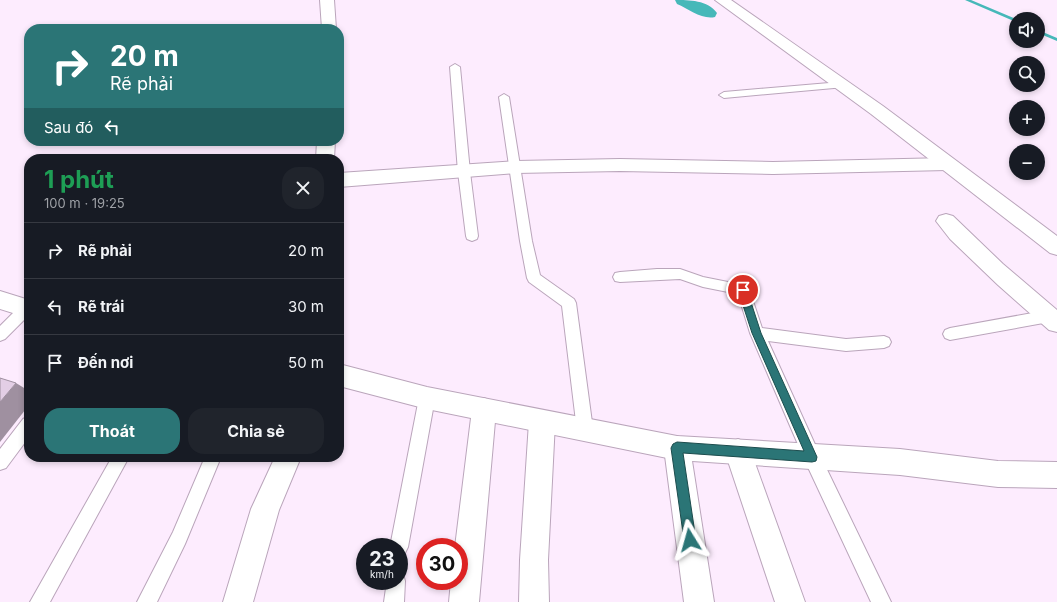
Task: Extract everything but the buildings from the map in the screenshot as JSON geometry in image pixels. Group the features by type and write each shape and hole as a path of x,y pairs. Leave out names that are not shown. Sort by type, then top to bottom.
{"street":[{"path":"327,0 329,24"},
{"path":"722,0 841,85 1057,247"},
{"path":"344,180 516,167 620,164 773,168 947,164"},
{"path":"946,221 954,232 1053,320"},
{"path":"0,300 24,308"},
{"path":"344,376 427,398 677,448 900,462 998,474 1057,475"},
{"path":"464,602 484,410"},
{"path":"534,602 534,560 542,422"},
{"path":"677,448 699,602"},
{"path":"738,452 790,602"},
{"path":"238,602 266,509 286,462"}],"lane":[{"path":"455,67 464,172 472,236"},
{"path":"724,95 841,85"},
{"path":"504,97 516,167 526,241 534,278 569,303 585,430"},
{"path":"620,277 680,274 703,282 743,290 757,333 812,457 881,602"},
{"path":"0,335 24,313"},
{"path":"950,334 1053,320"},
{"path":"757,333 846,345 884,342"},
{"path":"400,538 427,398"},
{"path":"0,462 24,431"},
{"path":"40,602 118,462"},
{"path":"147,602 179,538 211,462"},
{"path":"394,602 395,590"}],"waterway":[{"path":"683,0 709,13"},
{"path":"967,0 1009,18"},
{"path":"1045,34 1057,40"}],"route":[{"path":"690,540 677,448 812,457 757,333 743,290"}]}
